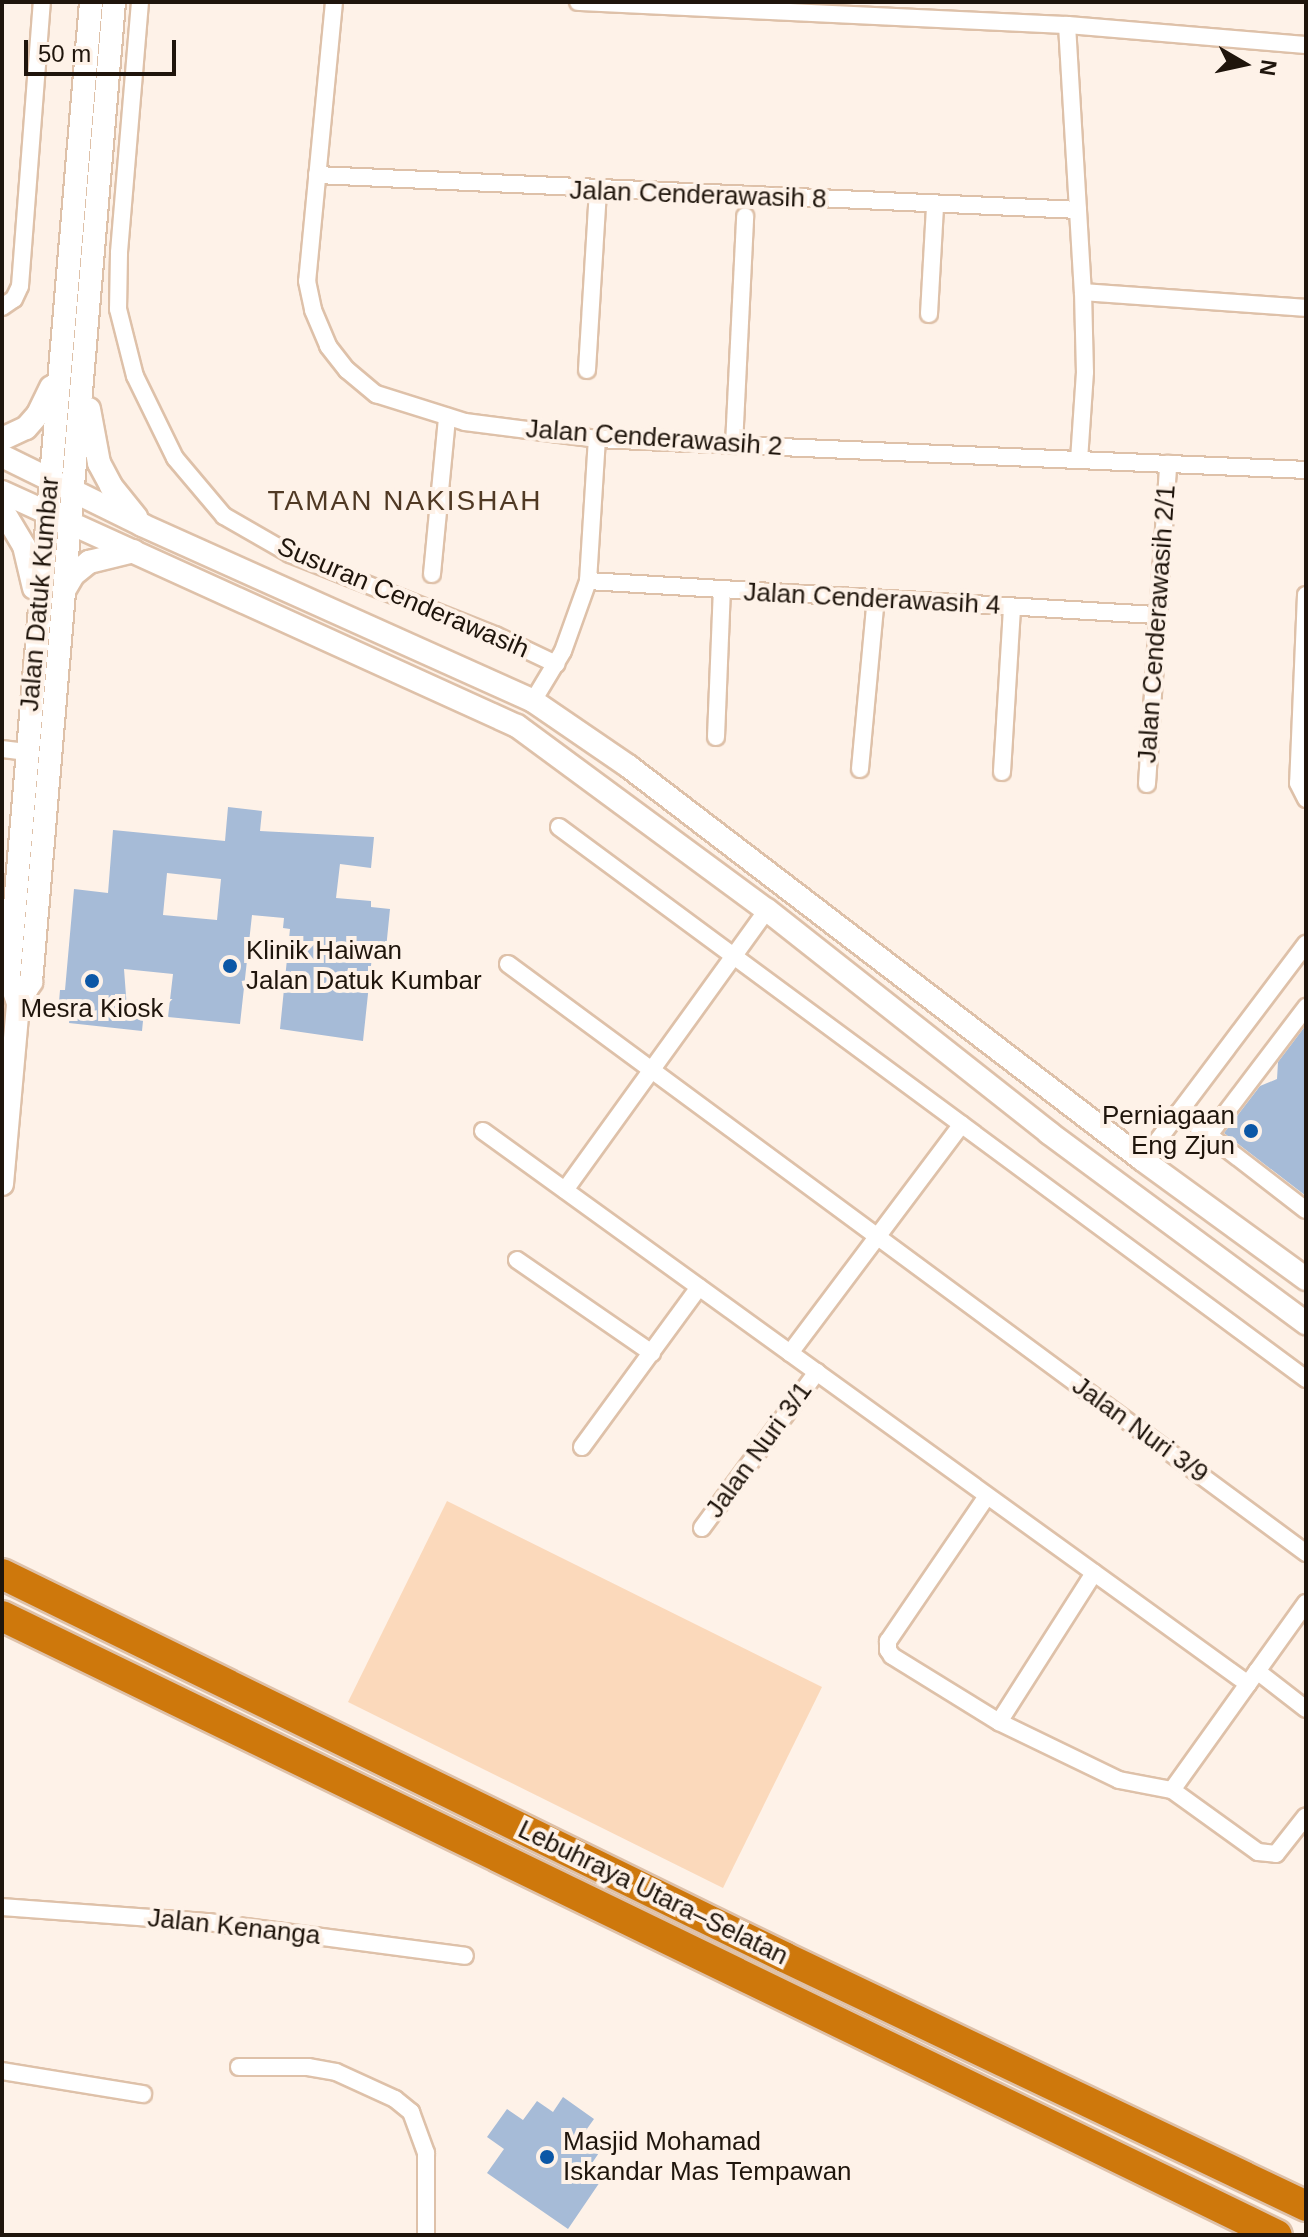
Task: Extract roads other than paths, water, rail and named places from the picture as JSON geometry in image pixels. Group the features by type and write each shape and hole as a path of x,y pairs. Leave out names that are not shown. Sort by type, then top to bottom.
{"highway":[{"name":"Lebuhraya Utara–Selatan","path":"2,1574 784,1957 1306,2206"},
{"name":"Lebuhraya Utara–Selatan","path":"2,1616 1277,2235"}],"main road":[{"name":"Jalan Datuk Kumbar","path":"18,1003 9,977 91,2"},
{"name":"Jalan Datuk Kumbar","path":"2,1184 9,1040 18,1003 31,982 114,2"},
{"path":"84,356 91,434 99,463 111,486 142,525"},
{"path":"2,439 26,428 38,414 58,372"},
{"path":"2,456 142,525 533,701 628,766 1143,1160 1306,1279"},
{"path":"2,492 517,726 767,910 1049,1133 1306,1323"},
{"path":"2,509 24,546 39,612"},
{"path":"64,591 73,575 89,562 134,551"}],"street":[{"path":"2,307 14,299 20,286 42,2"},
{"name":"Susuran Cenderawasih","path":"140,2 119,253 118,309 135,376 175,458 224,516 290,554 495,635 556,664"},
{"name":"Jalan Cenderawasih 2","path":"334,2 307,281 313,310 328,346 347,370 376,394 447,417 597,439 1306,470"},
{"path":"578,2 1067,25 1306,45"},
{"path":"1067,25 1083,292 1085,372 1079,460"},
{"name":"Jalan Cenderawasih 8","path":"317,175 598,191 1078,210"},
{"path":"587,370 598,191"},
{"path":"929,314 935,205"},
{"path":"734,445 745,216"},
{"path":"1083,292 1306,308"},
{"path":"432,574 447,417"},
{"path":"533,701 556,664 588,581 597,439"},
{"name":"Jalan Cenderawasih 2/1","path":"1147,784 1168,464"},
{"name":"Jalan Cenderawasih 4","path":"588,581 1156,615"},
{"path":"716,737 722,590"},
{"path":"1306,595 1298,783 1306,799"},
{"path":"860,769 876,598"},
{"path":"1002,772 1012,607"},
{"path":"2,749 27,752"},
{"path":"559,827 1306,1379"},
{"path":"565,1190 767,910"},
{"path":"1143,1160 1306,944"},
{"name":"Jalan Nuri 3/9","path":"508,964 1306,1553"},
{"path":"1209,1135 1306,1007"},
{"path":"1179,1112 1306,1210"},
{"path":"790,1353 962,1124"},
{"path":"483,1131 1094,1573 1252,1678 1306,1709"},
{"path":"517,1260 652,1353"},
{"path":"582,1447 699,1287"},
{"name":"Jalan Nuri 3/1","path":"702,1528 817,1372"},
{"path":"987,1496 888,1641 888,1650 999,1722 1119,1780 1172,1790 1258,1852 1276,1854 1306,1816"},
{"path":"999,1722 1094,1573"},
{"path":"1172,1790 1306,1603"},
{"name":"Jalan Kenanga","path":"2,1907 208,1922 465,1956"},
{"path":"239,2067 308,2067 336,2072 395,2099 411,2112 426,2153 426,2235"},
{"path":"2,2071 143,2094"}],"place":[{"name":"Klinik Haiwan Jalan Datuk Kumbar","path":"230,966"},
{"name":"Mesra Kiosk","path":"92,981"},
{"name":"Perniagaan Eng Zjun","path":"1251,1131"},
{"name":"Masjid Mohamad Iskandar Mas Tempawan","path":"547,2157"}],"district":[{"name":"TAMAN NAKISHAH","path":"405,501"}]}
